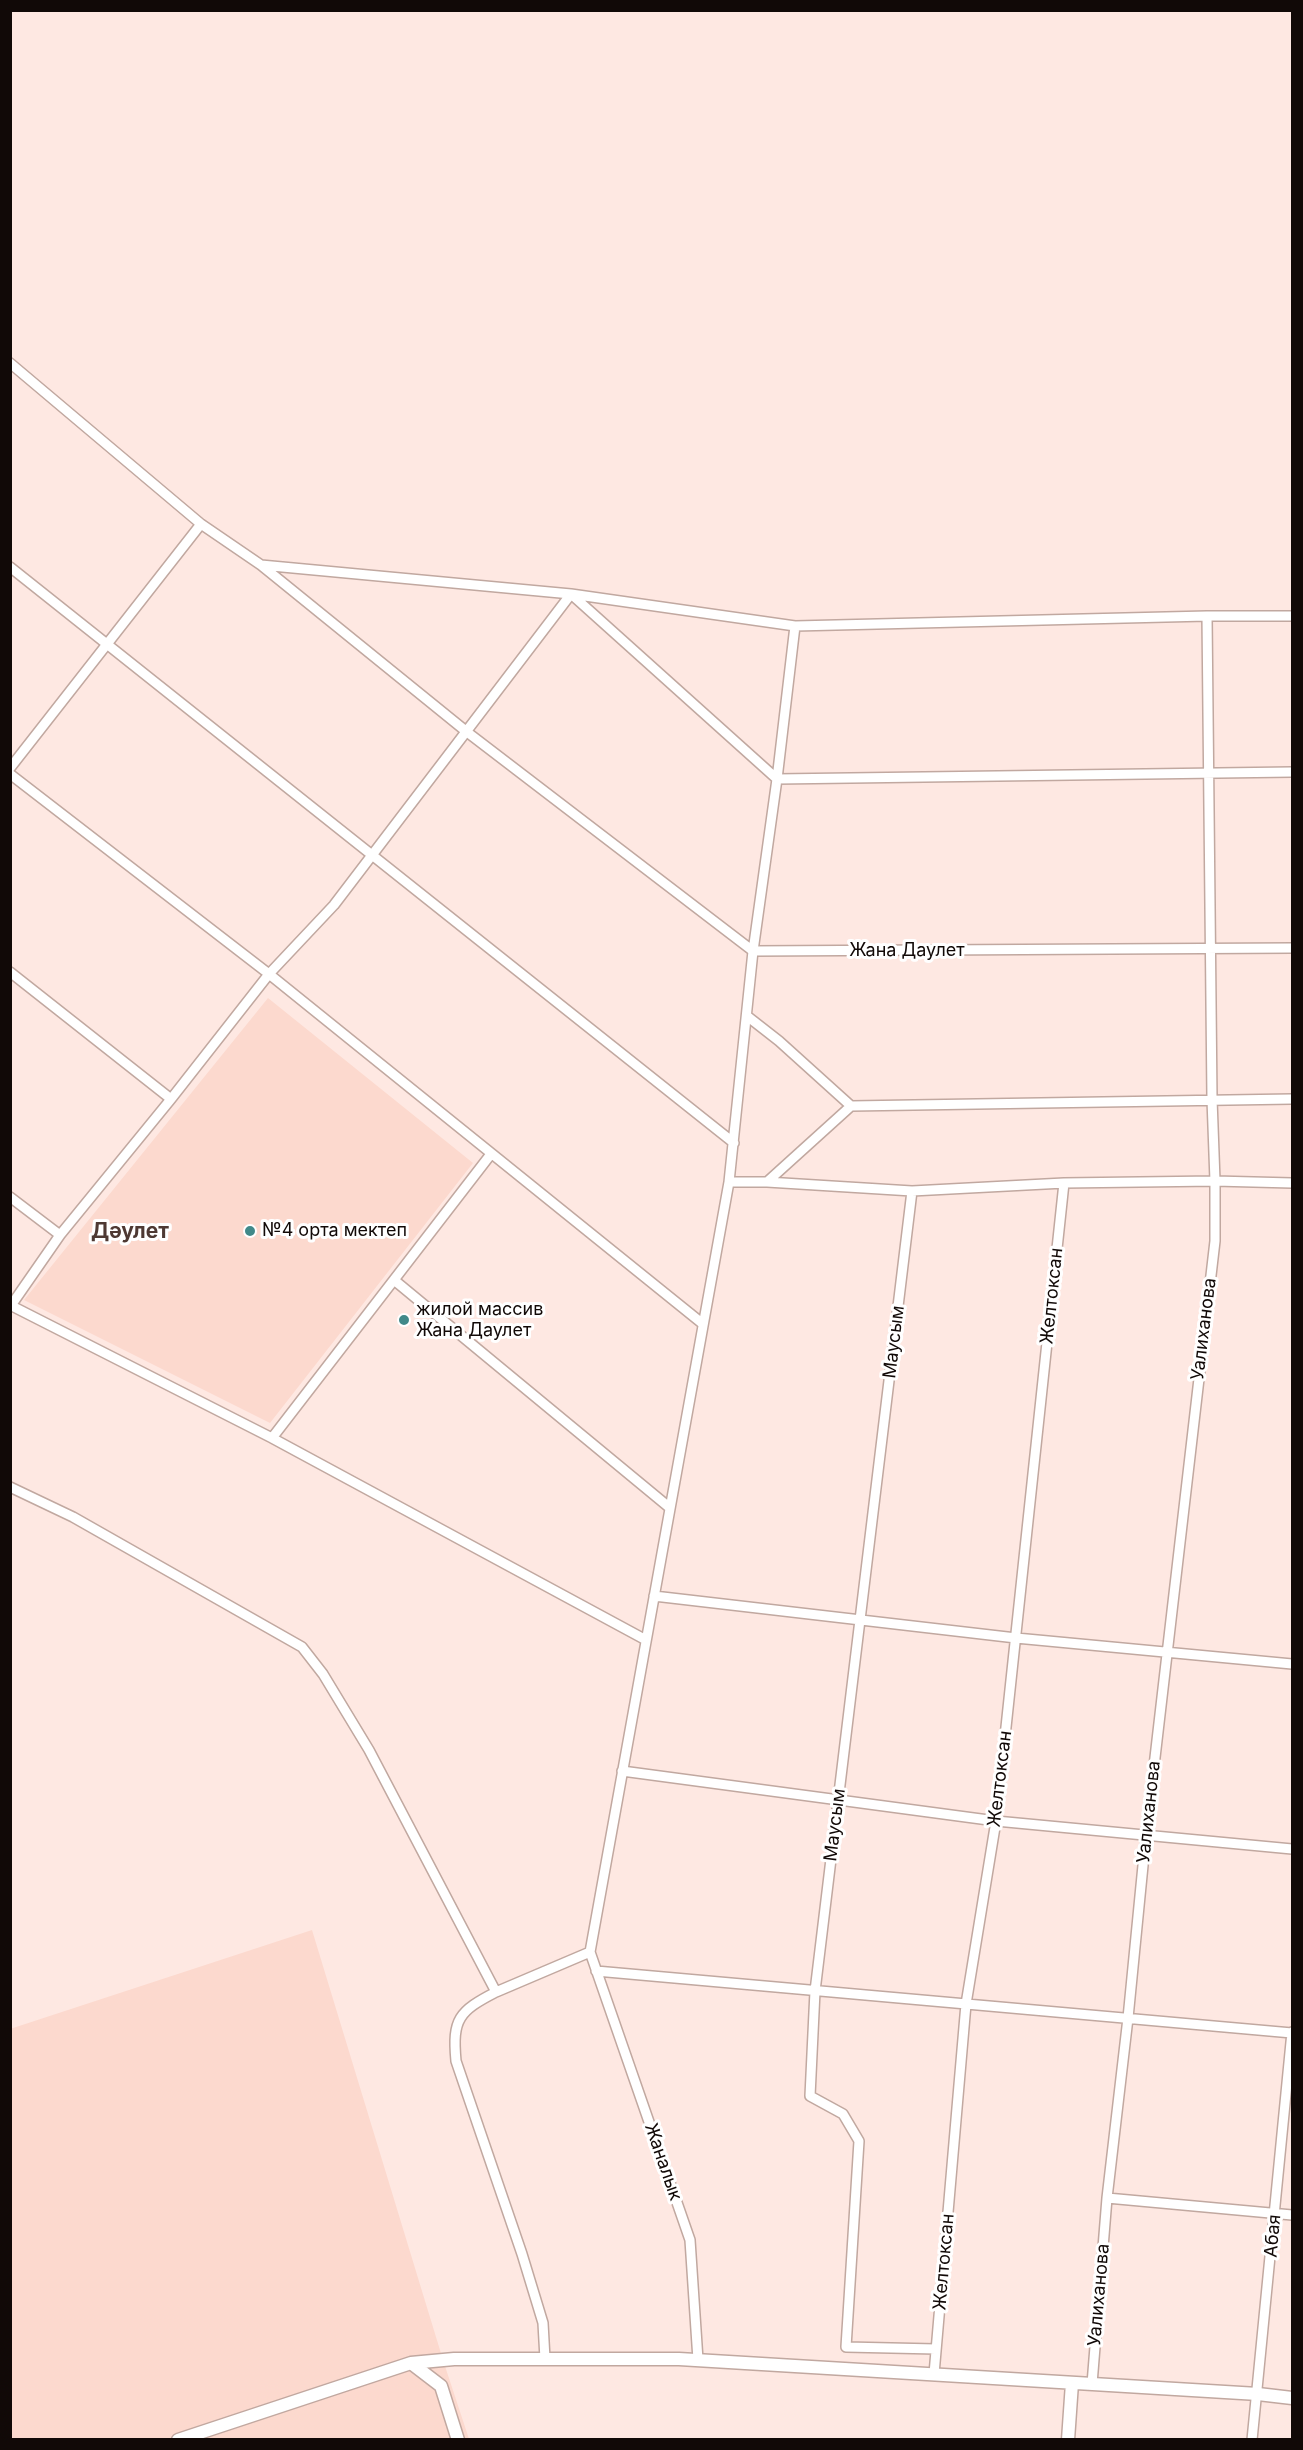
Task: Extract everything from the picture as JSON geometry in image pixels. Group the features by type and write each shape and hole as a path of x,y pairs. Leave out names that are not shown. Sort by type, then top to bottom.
{"street":[{"path":"10,363 201,524 261,565 467,732 753,951"},
{"path":"10,768 201,524"},
{"path":"261,565 572,594 795,626 1293,616"},
{"path":"10,567 734,1143"},
{"path":"572,594 334,905 269,975 171,1100 60,1235 11,1306 272,1438 646,1640"},
{"path":"572,594 777,779 1293,772"},
{"name":"Уалиханова","path":"1092,2384 1107,2198 1146,1835 1215,1241 1207,616"},
{"path":"545,2359 543,2323 456,2061 454,2036 459,2019 471,2005 590,1952 729,1182 753,951 795,626"},
{"path":"10,774 269,975 703,1324"},
{"name":"Жана Даулет","path":"753,951 1293,948"},
{"path":"10,972 171,1100"},
{"path":"747,1016 779,1041 851,1106"},
{"path":"767,1182 851,1106 1293,1099"},
{"path":"272,1438 491,1154"},
{"path":"729,1182 767,1182 912,1191 1064,1183 1215,1181 1293,1183"},
{"name":"Желтоксан","path":"934,2374 966,2004 996,1821 1064,1183"},
{"name":"Маусым","path":"912,1191 815,1991 810,2096 843,2114 860,2141 846,2347 936,2349"},
{"path":"10,1197 60,1235"},
{"path":"394,1280 670,1508"},
{"path":"10,1487 73,1517 302,1647 324,1674 369,1750 496,1992"},
{"path":"654,1596 1016,1638 1293,1664"},
{"path":"622,1771 996,1821 1293,1849"},
{"name":"Жаналык","path":"590,1952 690,2240 698,2360"},
{"path":"596,1971 1292,2033"},
{"name":"Абая","path":"1252,2439 1292,2033"},
{"path":"1107,2198 1293,2215"},
{"path":"178,2439 411,2363 454,2359 698,2360 1293,2398"},
{"path":"411,2363 441,2386 458,2439"},
{"path":"1068,2439 1072,2383"}],"shaded area":[{"name":"№4 орта мектеп","path":"268,998 473,1163 270,1423 24,1300"},
{"path":"312,1930 469,2439 11,2439 10,2029"}],"place":[{"name":"№4 орта мектеп","path":"250,1231"},
{"name":"жилой массив Жана Даулет","path":"404,1320"}],"district":[{"name":"Дәулет","path":"130,1232"}]}
